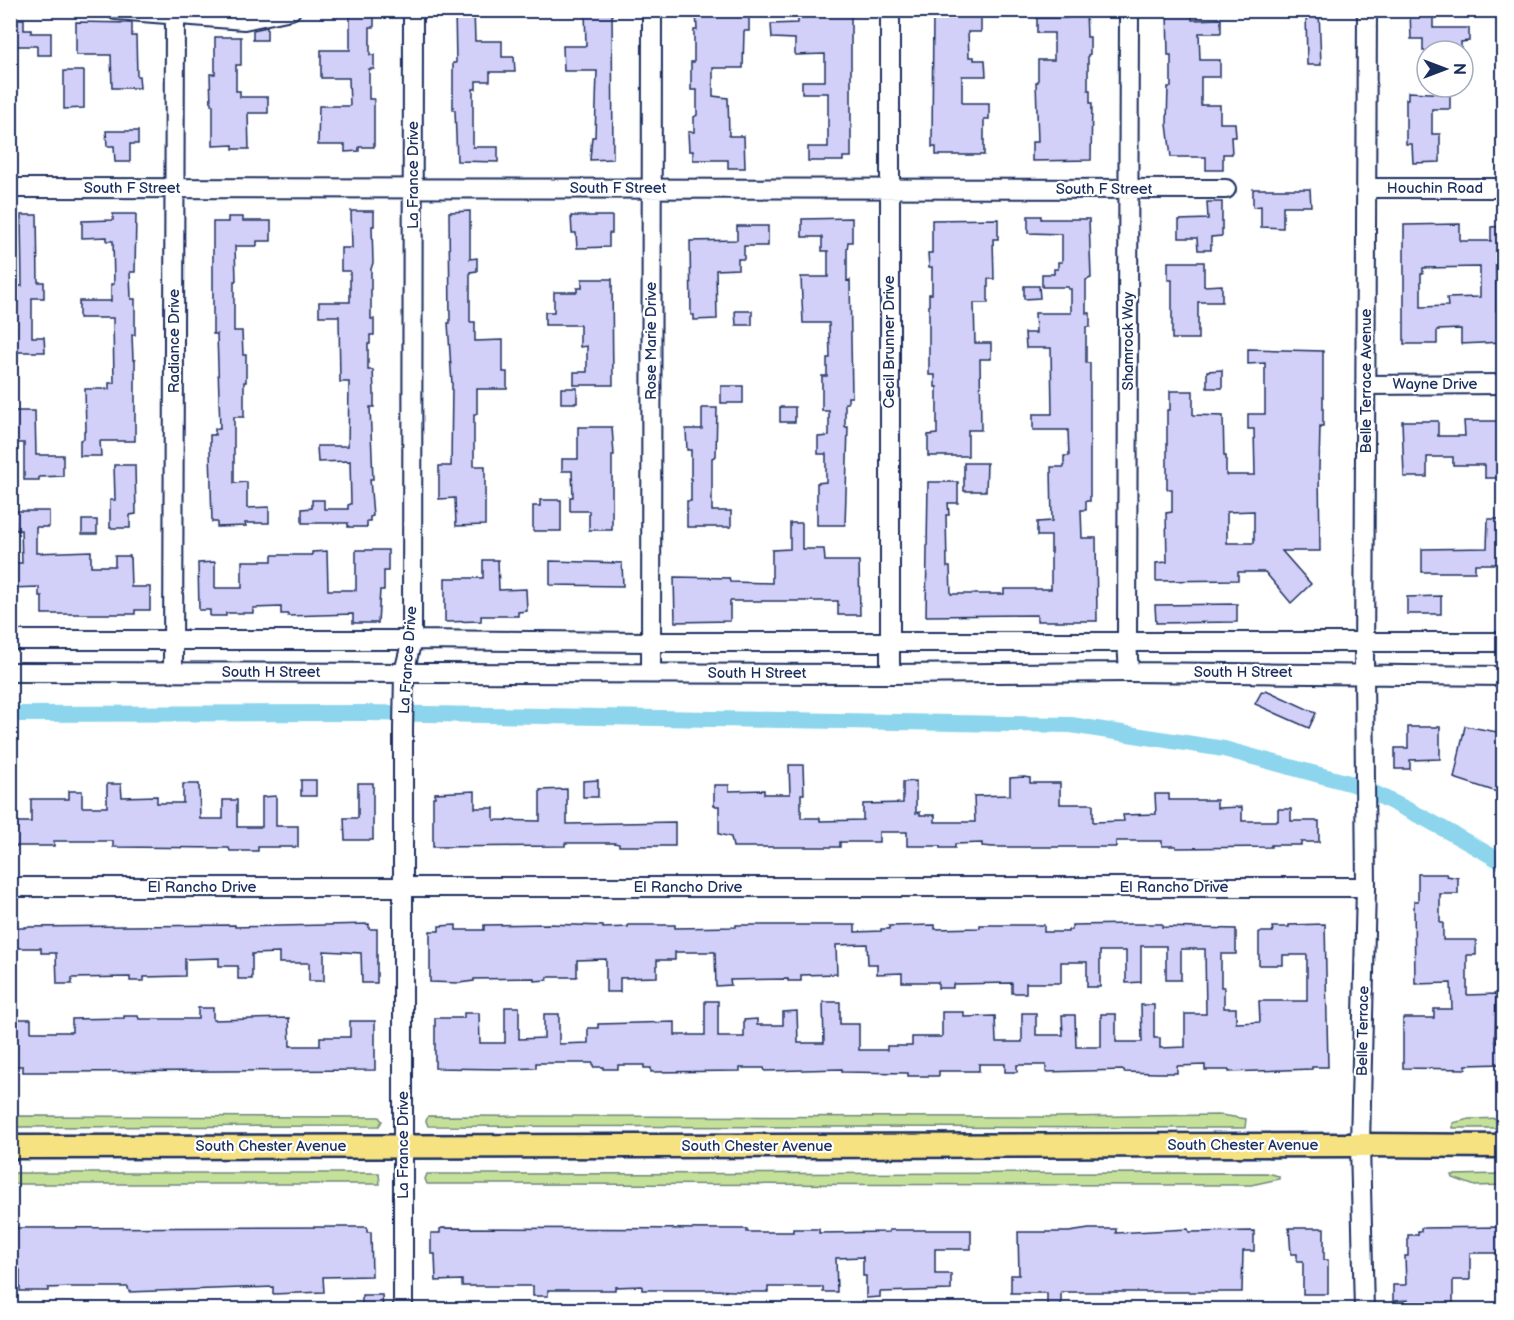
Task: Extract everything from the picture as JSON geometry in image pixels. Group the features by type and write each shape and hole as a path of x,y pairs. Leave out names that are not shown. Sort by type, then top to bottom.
{"main road":[{"name":"South Chester Avenue","path":"10,1147 1503,1146"}],"street":[{"path":"116,10 244,20 291,10"},
{"name":"La France Drive","path":"403,1310 403,700 404,672 412,640 413,10"},
{"name":"Rose Marie Drive","path":"651,672 652,10"},
{"name":"Cecil Brunner Drive","path":"890,10 890,674"},
{"name":"Shamrock Way","path":"1129,10 1127,642 1129,672"},
{"name":"Belle Terrace Avenue","path":"1365,752 1367,10"},
{"name":"Radiance Drive","path":"174,671 175,13"},
{"name":"South F Street","path":"10,188 1226,189"},
{"name":"Houchin Road","path":"1367,188 1503,188"},
{"name":"Wayne Drive","path":"1366,384 1503,384"},
{"name":"South H Street","path":"10,640 650,642 1365,640 1503,642"},
{"name":"South H Street","path":"10,672 890,674 1129,672 1503,676"},
{"path":"1470,675 1503,687"},
{"name":"Belle Terrace","path":"1364,1310 1360,1145 1366,887 1365,752"},
{"name":"El Rancho Drive","path":"10,887 1366,887"}],"green space":[{"path":"1221,1115 1246,1119 1245,1128 428,1126 426,1121 428,1116"},
{"path":"11,1116 379,1117 382,1121 379,1126 11,1127"},
{"path":"1503,1118 1503,1128 1453,1128 1453,1123 1469,1119"},
{"path":"11,1173 379,1173 380,1184 11,1184"},
{"path":"1267,1173 1279,1176 1279,1179 1251,1185 427,1184 425,1179 427,1174"},
{"path":"1503,1174 1503,1185 1475,1186 1453,1178 1452,1175"}],"building":[{"path":"350,10 374,12 374,27 370,27 370,55 374,55 374,69 369,69 369,99 374,99 374,147 359,147 359,151 345,152 345,145 318,145 319,106 350,106 349,78 321,78 321,50 350,50"},
{"path":"455,10 474,10 475,41 502,41 502,57 514,57 515,72 490,72 490,81 476,81 476,89 473,89 473,147 498,147 498,162 457,161 455,110 453,110 453,63 456,63"},
{"path":"585,10 612,10 613,159 590,160 592,137 595,137 597,71 564,71 563,46 586,46"},
{"path":"696,10 749,11 749,31 744,31 743,68 713,68 713,96 728,98 729,136 744,136 745,168 728,168 728,160 693,160 693,151 689,151 688,132 694,132 694,117 697,115 697,90 691,90 694,30 697,30"},
{"path":"798,10 851,10 851,157 843,157 843,161 808,161 808,147 828,147 828,93 802,93 802,81 825,81 825,54 795,55 795,39 772,38 771,24 798,23"},
{"path":"933,10 953,10 953,16 981,16 981,32 968,32 969,57 974,57 974,60 985,60 986,76 962,76 962,103 989,103 989,119 984,119 984,155 936,155 936,147 932,147"},
{"path":"1066,10 1086,10 1087,37 1090,37 1088,90 1090,90 1090,103 1092,103 1091,160 1032,161 1032,142 1038,142 1036,82 1038,82 1038,60 1054,60 1054,33 1037,33 1037,18 1067,18"},
{"path":"1167,10 1192,10 1192,20 1221,19 1221,33 1199,33 1200,60 1220,60 1220,77 1201,77 1201,105 1220,105 1220,123 1235,123 1236,137 1231,137 1232,154 1223,154 1223,170 1206,170 1206,157 1171,157 1167,124 1168,87 1171,87 1171,55 1168,55"},
{"path":"1306,10 1319,10 1321,65 1307,65"},
{"path":"1410,11 1433,11 1433,28 1469,28 1469,39 1411,39"},
{"path":"10,19 24,19 24,30 31,30 31,33 51,33 51,55 37,55 37,46 10,46"},
{"path":"76,22 132,23 132,36 136,36 137,76 139,76 140,88 112,88 111,55 76,55"},
{"path":"267,27 267,40 253,40 253,30"},
{"path":"215,37 241,37 241,65 236,65 236,91 240,91 240,97 268,97 268,113 248,113 249,149 233,149 233,145 213,146 210,74 215,74"},
{"path":"64,71 84,71 84,108 64,109"},
{"path":"1408,92 1415,92 1415,99 1450,99 1450,109 1432,109 1432,134 1440,134 1440,162 1413,163 1412,144 1406,144 1406,99 1408,99"},
{"path":"106,131 138,131 138,144 130,144 130,162 115,162 114,146 107,146"},
{"path":"1253,189 1310,189 1311,206 1283,206 1283,228 1261,227 1261,206 1253,207"},
{"path":"1207,202 1222,202 1222,236 1211,237 1211,250 1198,250 1197,238 1179,238 1179,220 1208,219"},
{"path":"351,211 374,211 371,319 374,319 374,335 370,335 370,344 368,344 368,370 373,370 374,392 374,407 370,407 373,479 370,479 373,516 370,517 370,521 367,521 367,527 348,527 348,523 302,523 302,509 312,508 312,500 324,500 324,509 348,509 348,505 351,504 350,461 318,462 317,446 348,446 349,382 340,382 339,316 319,316 319,302 350,302 350,271 341,271 341,248 352,248"},
{"path":"470,211 470,259 477,258 477,271 470,272 470,322 475,322 475,341 503,340 503,372 507,372 507,389 477,389 477,414 474,414 474,466 485,466 485,525 456,526 455,498 439,499 439,466 451,466 452,384 448,323 450,323 449,212"},
{"path":"113,214 136,214 135,272 130,272 131,299 135,299 135,335 132,335 133,360 135,360 135,441 100,441 101,456 80,456 80,440 84,439 84,431 86,431 85,389 109,389 109,383 114,383 113,318 79,318 79,301 111,301 111,284 114,284 113,241 107,241 107,237 82,238 82,221 113,220"},
{"path":"21,215 37,215 38,282 44,282 44,298 32,298 32,337 44,337 45,352 10,352 10,286 22,286"},
{"path":"571,216 612,216 609,247 577,248 576,233 572,233"},
{"path":"1028,216 1041,216 1041,219 1089,219 1091,278 1086,280 1086,313 1090,313 1090,327 1086,327 1086,363 1090,363 1090,501 1086,501 1086,510 1081,510 1082,538 1096,538 1097,621 1037,621 1037,615 926,616 928,482 958,482 958,503 948,503 949,515 946,515 947,567 950,567 951,594 1004,594 1004,589 1051,589 1051,536 1037,536 1037,522 1052,521 1051,467 1064,467 1064,456 1069,456 1068,430 1033,430 1033,414 1052,414 1051,348 1026,348 1025,333 1036,333 1035,313 1071,313 1071,289 1042,287 1042,274 1054,274 1054,269 1058,269 1058,262 1062,262 1062,234 1028,233"},
{"path":"228,217 243,217 243,221 271,221 271,241 257,241 257,246 235,246 236,281 234,281 234,331 242,331 243,355 246,355 246,382 244,382 244,417 234,417 234,483 247,482 247,508 269,507 269,523 245,523 246,526 217,527 217,522 212,522 210,450 210,435 215,435 215,429 220,429 217,334 213,334 213,222 228,222"},
{"path":"852,218 852,242 848,242 847,250 847,281 850,280 852,397 848,397 848,403 845,403 845,427 848,427 845,525 817,525 817,483 826,482 826,454 818,454 818,437 829,436 829,411 822,411 822,376 827,376 827,358 830,358 829,323 803,323 801,277 828,277 828,251 822,251 822,237 802,237 802,219"},
{"path":"998,219 998,239 993,239 994,279 988,279 988,303 974,303 975,343 991,343 991,359 980,359 981,430 968,430 968,456 928,456 928,435 937,434 937,387 935,387 935,375 929,375 929,294 932,294 932,267 929,267 928,253 932,253 932,220"},
{"path":"1460,224 1460,241 1491,241 1491,227 1503,226 1503,252 1496,252 1496,311 1503,311 1503,342 1461,344 1461,329 1437,330 1437,344 1404,344 1404,225","holes":["1480,267 1480,297 1447,298 1448,306 1421,307 1423,268"]},
{"path":"737,226 768,226 768,246 744,246 744,259 738,259 738,269 716,270 717,319 694,320 694,315 691,315 690,241 737,240"},
{"path":"1168,262 1204,262 1204,286 1222,285 1222,302 1198,302 1198,339 1172,339 1172,280 1168,280"},
{"path":"582,279 612,279 613,385 574,385 574,372 587,372 587,346 580,347 580,325 545,325 545,312 554,312 554,292 577,292 577,288 582,288"},
{"path":"1024,286 1039,286 1040,298 1024,299"},
{"path":"735,311 752,311 752,325 736,325"},
{"path":"1248,349 1323,351 1323,426 1320,426 1319,469 1320,551 1282,551 1311,584 1291,603 1265,572 1238,572 1238,580 1156,581 1156,563 1167,562 1166,513 1172,512 1172,489 1167,489 1167,410 1170,410 1170,391 1193,391 1193,415 1223,416 1226,475 1255,475 1254,429 1248,429 1248,414 1265,414 1265,363 1248,364","holes":["1254,511 1254,543 1227,543 1227,512"]},
{"path":"1222,370 1222,388 1207,388 1207,371"},
{"path":"721,386 743,386 743,403 721,403"},
{"path":"561,388 577,388 577,403 561,403"},
{"path":"780,407 795,407 795,422 780,422"},
{"path":"702,408 717,408 716,456 712,458 712,511 731,511 731,527 687,527 687,501 691,501 691,450 687,450 686,429 702,429"},
{"path":"10,411 35,411 36,455 63,455 63,476 24,480 24,443 10,443"},
{"path":"1402,421 1438,421 1438,436 1465,436 1464,421 1503,421 1503,478 1485,478 1485,465 1453,465 1453,457 1427,457 1427,477 1404,477"},
{"path":"578,427 612,427 614,455 612,455 612,530 589,530 589,511 570,511 570,497 573,497 572,471 562,471 562,459 578,459"},
{"path":"964,463 987,463 986,491 964,491"},
{"path":"114,465 135,465 136,514 130,515 130,528 110,528 110,500 115,500"},
{"path":"540,500 561,500 561,531 533,531 533,506 540,506"},
{"path":"14,511 49,511 49,527 36,527 36,553 91,551 91,566 115,566 115,556 130,556 131,587 150,587 150,610 135,610 135,614 42,614 42,596 39,596 39,587 10,588 10,563 22,563 21,530 15,530"},
{"path":"1488,519 1503,519 1503,564 1475,564 1475,572 1422,572 1422,549 1487,548"},
{"path":"82,520 97,520 97,534 82,534"},
{"path":"790,523 802,523 802,549 824,549 825,561 859,561 860,615 838,615 838,601 730,601 730,621 675,622 674,577 729,578 730,582 772,583 772,550 790,549"},
{"path":"356,550 388,550 388,571 384,571 384,590 380,590 378,623 353,623 353,614 288,616 288,614 281,614 281,607 253,608 253,613 226,613 226,616 210,616 210,610 199,610 198,563 215,562 215,588 242,588 242,561 272,561 272,555 312,555 312,552 327,551 328,590 356,590"},
{"path":"483,560 498,560 499,590 526,589 527,611 518,612 518,616 481,616 481,621 445,622 445,578 483,578"},
{"path":"550,561 622,563 623,586 550,585"},
{"path":"1441,596 1441,614 1407,614 1407,597"},
{"path":"1237,604 1237,622 1156,623 1155,605"},
{"path":"1266,690 1316,713 1309,728 1255,704 1262,691"},
{"path":"1465,726 1503,733 1503,794 1454,778"},
{"path":"1408,727 1440,727 1440,759 1410,760 1410,769 1395,769 1395,748 1408,748"},
{"path":"789,765 803,765 804,794 801,794 801,818 820,818 820,821 863,820 863,804 903,803 903,782 916,781 916,813 935,815 935,822 975,822 974,796 1010,795 1010,778 1024,777 1030,778 1030,783 1060,783 1060,804 1093,804 1093,822 1124,821 1123,815 1156,814 1155,794 1169,794 1169,800 1217,800 1217,808 1242,807 1242,821 1278,821 1278,809 1291,809 1291,821 1319,821 1319,842 1301,842 1301,845 1271,845 1271,847 1176,848 1176,846 1162,846 1162,841 1116,841 1116,847 993,847 982,846 982,843 955,844 955,848 940,848 940,846 907,846 907,832 879,832 879,842 840,842 840,847 733,847 731,837 719,834 719,806 714,806 714,785 729,785 729,791 764,790 764,794 790,794"},
{"path":"301,780 316,780 316,796 301,796"},
{"path":"598,780 598,797 583,797 583,781"},
{"path":"358,783 373,783 373,840 345,840 344,818 358,818"},
{"path":"107,784 121,784 122,797 157,796 157,803 183,803 183,784 199,784 200,819 223,819 223,800 237,800 237,827 262,827 262,797 276,796 276,826 298,826 298,847 258,847 258,851 230,851 229,848 113,847 113,841 54,841 54,846 10,846 10,822 31,822 31,799 69,799 69,791 82,791 82,807 107,807"},
{"path":"567,789 567,824 675,822 675,846 565,843 565,846 433,847 433,797 435,793 475,791 475,808 494,808 494,820 540,821 540,790"},
{"path":"1418,874 1446,874 1458,878 1458,894 1440,894 1440,923 1443,923 1443,940 1476,940 1476,955 1467,955 1467,995 1496,994 1495,1041 1503,1042 1503,1064 1466,1065 1466,1069 1403,1068 1403,1018 1434,1018 1434,1009 1452,1009 1451,983 1415,984 1414,901 1418,901"},
{"path":"369,924 369,929 377,929 377,983 362,983 361,953 324,951 324,981 309,981 309,963 279,963 279,953 252,954 252,979 238,979 238,966 219,966 219,958 185,959 185,976 144,977 144,981 130,981 130,977 72,978 72,984 57,984 56,953 41,953 41,948 10,948 10,928"},
{"path":"1131,924 1236,929 1236,954 1221,954 1221,987 1224,987 1224,1008 1236,1008 1236,1023 1260,1022 1259,1001 1307,1001 1307,955 1283,955 1283,965 1259,965 1259,932 1273,932 1272,927 1325,924 1328,1067 1229,1072 1229,1070 1205,1070 1205,1065 1177,1066 1177,1073 1157,1073 1124,1072 1124,1070 1046,1072 1046,1065 1017,1065 1017,1072 1005,1072 1005,1064 979,1064 979,1071 939,1071 939,1076 842,1072 842,1069 765,1071 764,1068 740,1068 740,1071 651,1072 651,1068 644,1068 644,1065 618,1065 618,1069 603,1069 603,1067 593,1067 593,1063 536,1063 536,1068 435,1068 435,1018 464,1018 464,1013 479,1013 480,1043 505,1043 505,1007 519,1007 519,1039 544,1038 544,1014 559,1014 559,1044 588,1043 588,1028 598,1028 598,1024 675,1022 675,1035 705,1035 705,1001 718,1001 718,1037 744,1037 744,1020 757,1019 757,1025 783,1025 783,1012 797,1011 798,1043 824,1043 823,1002 840,1002 840,1024 859,1024 859,1050 887,1050 887,1046 912,1046 912,1037 942,1037 942,1012 964,1012 964,1017 995,1016 996,1042 1022,1042 1022,1013 1036,1013 1036,1035 1063,1035 1062,1015 1075,1015 1076,1047 1101,1047 1101,1014 1116,1014 1116,1042 1142,1042 1141,1005 1154,1005 1154,1038 1160,1038 1160,1048 1185,1047 1185,1014 1206,1014 1205,949 1181,949 1181,980 1166,980 1166,946 1141,946 1141,982 1126,983 1126,951 1100,951 1100,987 1087,987 1087,962 1061,962 1061,983 1026,983 1026,993 1012,993 1012,983 953,984 953,988 938,988 938,982 902,982 902,973 877,974 877,964 868,964 867,944 836,945 837,974 801,975 801,981 788,981 788,979 730,980 731,985 716,986 715,952 675,952 675,960 657,960 657,977 620,978 620,992 606,992 606,959 577,960 577,977 547,977 547,980 534,981 534,978 474,979 474,981 459,983 430,982 430,931 439,931 439,926 456,925 456,930 484,930 484,925 603,926 603,928 628,927 628,925 675,925 675,928 736,927 736,925 855,925 855,932 881,931 881,929 889,929 889,926 935,925 935,929 980,928 980,925 1044,925 1044,932 1068,932 1072,930 1072,925"},
{"path":"198,1008 213,1008 213,1020 289,1018 290,1046 320,1046 320,1037 350,1037 350,1021 375,1021 375,1070 23,1072 23,1066 10,1066 10,1046 16,1045 16,1019 31,1019 31,1032 72,1032 72,1019 138,1016 139,1019 198,1019"},
{"path":"367,1227 367,1232 371,1232 372,1276 323,1277 324,1292 273,1294 273,1287 129,1292 128,1287 71,1287 48,1288 48,1291 20,1291 20,1270 10,1270 10,1228"},
{"path":"1503,1227 1503,1253 1470,1253 1470,1280 1453,1280 1453,1307 1438,1308 1438,1303 1408,1303 1408,1300 1393,1301 1393,1285 1406,1285 1405,1256 1408,1256 1408,1235 1418,1235 1421,1228"},
{"path":"442,1228 747,1229 747,1232 793,1232 793,1229 819,1229 819,1233 971,1230 971,1249 935,1249 935,1274 951,1274 951,1290 880,1292 880,1297 866,1298 863,1257 836,1258 837,1292 823,1292 823,1287 768,1287 768,1292 751,1292 642,1290 642,1286 615,1287 615,1290 548,1290 548,1296 533,1296 533,1286 462,1286 462,1280 436,1281 435,1254 431,1254 431,1233 440,1233"},
{"path":"1289,1228 1324,1228 1324,1260 1328,1260 1328,1294 1303,1294 1303,1261 1297,1261 1297,1254 1291,1254"},
{"path":"1116,1229 1116,1233 1188,1229 1189,1232 1254,1231 1254,1251 1243,1251 1242,1292 1061,1292 1061,1310 1047,1310 1047,1293 1011,1293 1011,1275 1019,1275 1018,1232 1069,1232"},
{"path":"362,1295 382,1295 383,1310 362,1310"}],"waterway":[{"path":"10,714 367,713 1071,725 1224,749 1360,786 1426,819 1504,863"}]}
